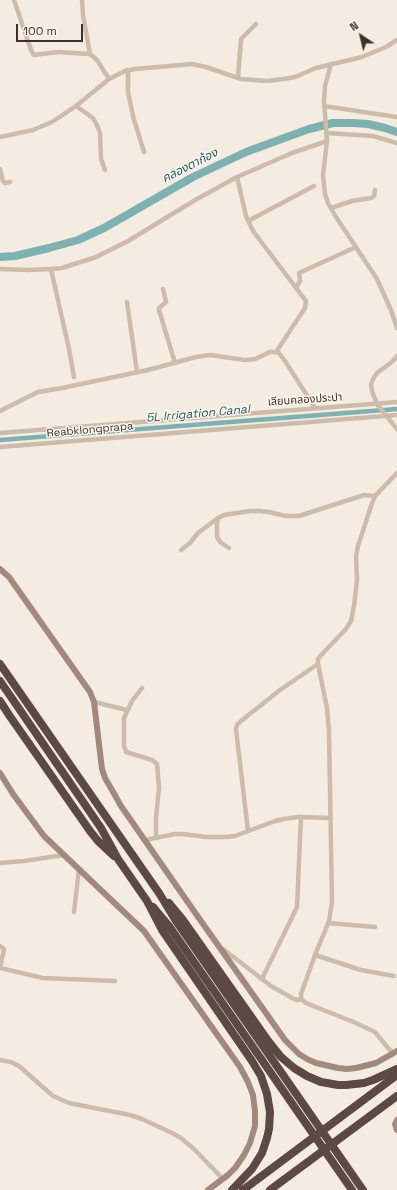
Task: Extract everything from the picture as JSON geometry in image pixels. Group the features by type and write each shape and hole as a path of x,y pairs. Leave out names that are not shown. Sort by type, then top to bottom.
{"highway":[{"path":"0,664 159,893 352,1190"},
{"path":"0,681 101,828 118,859 147,901 169,926 247,1030 363,1190"},
{"path":"0,700 90,831 98,841 118,859"},
{"path":"159,893 183,920 269,1042 281,1057 294,1068 321,1082 338,1085 364,1083 397,1068"},
{"path":"147,901 162,930 252,1061 261,1076 267,1094 270,1121 265,1146 258,1161 232,1190"},
{"path":"243,1190 397,1075"},
{"path":"270,1190 397,1096"},
{"path":"276,1190 304,1165"}],"main road":[{"path":"0,569 10,577 90,692 94,702 102,769 105,778 121,806 285,1040 299,1054 307,1059 321,1064 347,1069 376,1063 395,1052"},
{"path":"0,773 13,794 44,836 144,931 235,1060 248,1082 255,1106 254,1131 242,1159 232,1172 208,1190"},
{"path":"397,1120 395,1124 397,1130"}],"street":[{"path":"14,0 30,50 34,55 58,52 90,54 97,60 110,79"},
{"path":"82,0 83,15 90,54"},
{"path":"238,78 241,40 256,24"},
{"path":"0,137 33,130 52,122 76,106 110,79 128,70 196,65 238,78 267,82 284,79 331,64 362,57 386,47 397,40"},
{"path":"331,64 325,86 324,108 326,141 323,175 325,194 336,217 376,279 391,310 397,328"},
{"path":"128,70 128,92 133,116 144,152"},
{"path":"76,106 93,118 97,124 100,133 101,159 105,170"},
{"path":"324,108 397,117"},
{"path":"326,132 373,136 397,142"},
{"path":"0,269 28,270 62,268 106,253 237,177 292,152 326,141"},
{"path":"0,170 4,182 10,182"},
{"path":"237,177 248,221 260,240 306,301 304,308 276,352"},
{"path":"248,221 314,186"},
{"path":"331,208 352,201 371,198 374,196 375,190"},
{"path":"296,288 300,281 299,273 356,247"},
{"path":"51,269 68,343 74,377"},
{"path":"163,289 166,302 159,310 175,363"},
{"path":"127,302 137,372"},
{"path":"0,411 38,392 137,372 196,357 210,355 245,360 255,359 270,352 279,353 315,408"},
{"path":"397,356 393,361 377,373 371,384 372,391 378,405 397,429"},
{"name":"เลียบคลองประปา","path":"0,433 315,408 378,405 397,402"},
{"name":"Reabklongprapa","path":"0,446 397,415"},
{"path":"301,999 304,984 328,923 332,902 329,731 327,708 318,659 346,629 351,620 357,580 357,549 371,506 376,496 397,473"},
{"path":"181,550 190,543 198,533 218,518 229,513 250,511 298,516 364,495 376,496"},
{"path":"218,518 217,529 219,540 229,548"},
{"path":"248,831 236,729 237,725 280,690 318,664"},
{"path":"142,688 132,701 123,723 124,749 126,752 152,760 157,764 159,788 156,838"},
{"path":"94,702 128,710"},
{"path":"145,840 183,834 206,837 235,836 284,819 300,817 331,818"},
{"path":"262,979 296,908 300,817"},
{"path":"0,863 64,855"},
{"path":"74,912 79,869"},
{"path":"328,923 375,927"},
{"path":"218,945 271,986 294,999 301,999 311,1006 375,1032 395,1052"},
{"path":"0,946 4,949 0,968 43,978 115,981"},
{"path":"315,955 375,974 394,976"},
{"path":"0,1060 11,1062 19,1066 53,1096 76,1106 142,1118 172,1133 181,1138 194,1149 223,1179"}],"waterway":[{"name":"คลองตาก้อง","path":"0,257 15,256 78,240 104,228 193,177 246,152 309,129 333,123 353,123 368,124 397,132"},
{"name":"5L Irrigation Canal","path":"0,440 397,409"}]}
